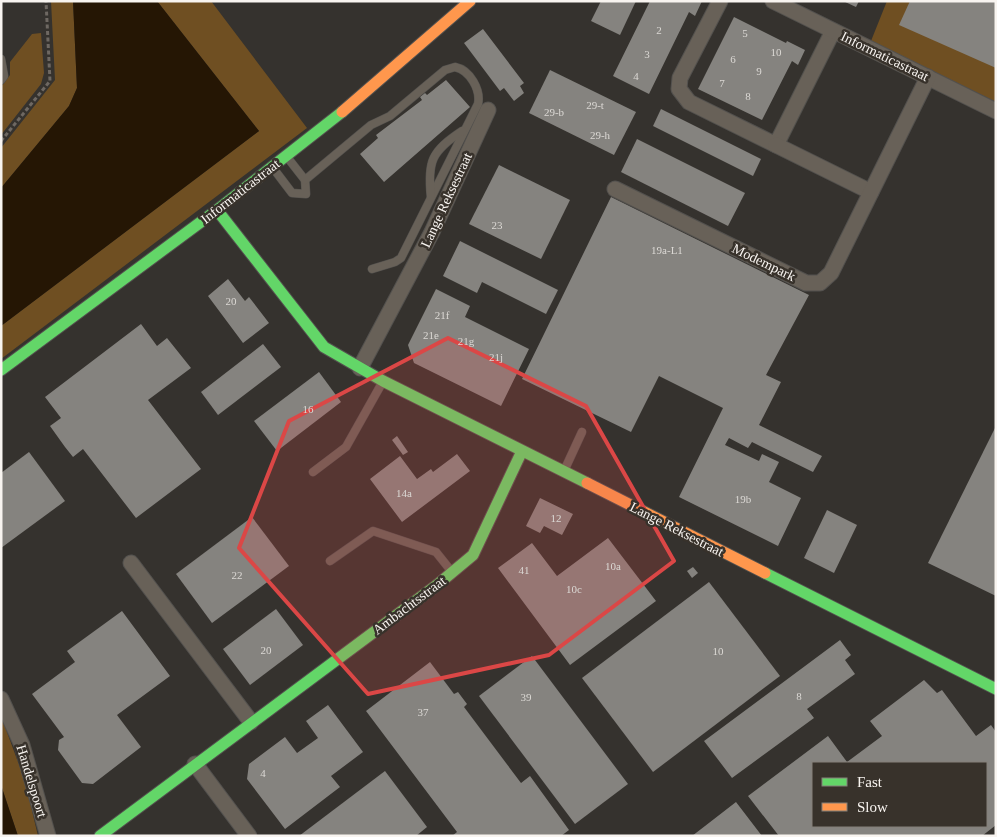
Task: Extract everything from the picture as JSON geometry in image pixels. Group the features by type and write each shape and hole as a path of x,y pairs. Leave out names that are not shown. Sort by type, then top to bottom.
{"street":[{"name":"Informaticastraat","path":"1,370 216,210 360,98 470,1"},
{"path":"720,1 680,78 679,89 689,102 871,192"},
{"name":"Informaticastraat","path":"773,1 996,111"},
{"path":"776,145 833,30"},
{"name":"Modempark","path":"615,190 806,283 820,283 831,273 928,77"},
{"name":"Lange Reksestraat","path":"360,368 432,232 488,110"},
{"name":"Lange Reksestraat","path":"216,210 324,347 383,381 996,689"},
{"name":"Ambachtsstraat","path":"100,836 474,554 522,451"},
{"path":"132,563 251,722"},
{"name":"Handelspoort","path":"1,699 22,745 48,836"},
{"path":"195,764 249,836"}],"lane":[{"path":"1,59 4,76 1,80"},
{"path":"305,180 371,125 390,116 451,67 461,68 479,92 478,104 401,258 395,262 372,269"},
{"path":"431,197 428,171 442,144 464,130"},
{"path":"272,167 292,192 306,194 305,180 286,155"},
{"path":"313,472 346,448 383,381"},
{"path":"564,472 582,432"},
{"path":"330,562 373,531 436,552 452,572"}],"path":[{"path":"1,141 50,81 46,1"}],"highlighted area":[{"path":"448,338 586,406 674,561 549,655 368,694 239,548 289,421"}],"shaded area":[{"path":"51,1 73,1 77,88 69,106 1,188 1,148 55,80"},
{"path":"73,1 157,1 259,131 1,326 1,188 69,106 77,88"},
{"path":"157,1 211,1 307,128 1,359 1,326 259,131"},
{"path":"887,1 996,1 996,102 871,41"},
{"path":"41,33 44,73 41,84 1,135 1,87 10,75 10,62 32,34"},
{"path":"1,716 25,781 38,836 18,836 1,785"},
{"path":"1,785 18,836 1,836"}],"building":[{"path":"601,1 636,1 620,35 591,21"},
{"path":"650,1 702,1 695,16 689,12 649,94 613,76"},
{"path":"843,1 859,1 856,7"},
{"path":"910,1 996,1 996,68 899,25"},
{"path":"734,17 786,43 787,41 805,50 798,65 792,61 762,120 698,89"},
{"path":"483,29 524,83 520,86 524,93 514,101 504,88 500,91 464,43"},
{"path":"550,70 636,112 614,155 529,113"},
{"path":"446,80 470,107 384,182 360,154 378,138 376,135 422,100 420,97 425,93 427,95"},
{"path":"661,109 761,159 753,176 653,126"},
{"path":"637,139 745,193 728,226 621,172"},
{"path":"499,165 570,200 541,259 469,224"},
{"path":"611,197 809,295 766,375 781,382 759,425 822,456 813,472 752,442 748,448 729,438 725,445 759,461 762,454 779,462 769,482 801,498 778,546 679,497 723,408 659,376 631,432 522,379"},
{"path":"460,241 558,290 546,314 482,282 477,293 443,276"},
{"path":"228,279 245,301 249,297 269,323 243,343 208,296"},
{"path":"436,289 470,306 465,317 529,349 501,406 414,363 408,345"},
{"path":"141,324 157,346 167,338 191,368 148,400 201,469 136,518 83,449 73,457 65,447 50,426 61,418 45,397"},
{"path":"263,344 281,367 218,415 201,392"},
{"path":"319,372 341,402 277,451 254,421"},
{"path":"996,426 996,596 928,563"},
{"path":"397,436 408,452 403,455 392,440"},
{"path":"29,452 65,501 1,548 1,473"},
{"path":"457,454 470,471 402,522 370,479 400,456 417,479 431,469 433,472"},
{"path":"540,498 573,514 562,535 544,526 540,533 526,526"},
{"path":"827,510 857,525 834,573 804,558"},
{"path":"252,517 289,566 212,623 176,574"},
{"path":"608,538 656,601 570,665 498,568 532,543 557,576"},
{"path":"693,567 698,573 692,578 687,571"},
{"path":"709,582 780,676 653,772 582,678"},
{"path":"276,609 303,645 250,685 223,649"},
{"path":"122,611 170,676 117,715 141,747 93,784 82,783 58,750 59,740 64,737 32,694 75,662 67,651"},
{"path":"840,640 851,655 845,660 855,674 807,709 814,718 732,778 704,741"},
{"path":"532,656 628,784 575,824 479,696"},
{"path":"430,662 454,694 458,692 467,704 464,707 521,783 530,776 569,830 561,836 452,836 457,832 366,711"},
{"path":"924,680 937,693 942,690 976,736 991,725 996,732 996,825 982,836 779,836 748,796 828,736 847,762 882,736 870,721"},
{"path":"328,705 363,752 331,776 340,787 285,829 247,779 249,764 285,737 297,753 318,738 306,721"},
{"path":"385,771 427,827 416,836 299,836"},
{"path":"736,802 762,836 692,836 705,826"}],"traffic: fast":[{"path":"1,370 217,210 342,112"},
{"path":"217,210 324,347 383,381 587,483"},
{"path":"100,836 437,585 473,555 522,451"},
{"path":"765,573 996,689"}],"traffic: slow":[{"path":"342,112 470,1"},
{"path":"587,483 765,573"}]}
